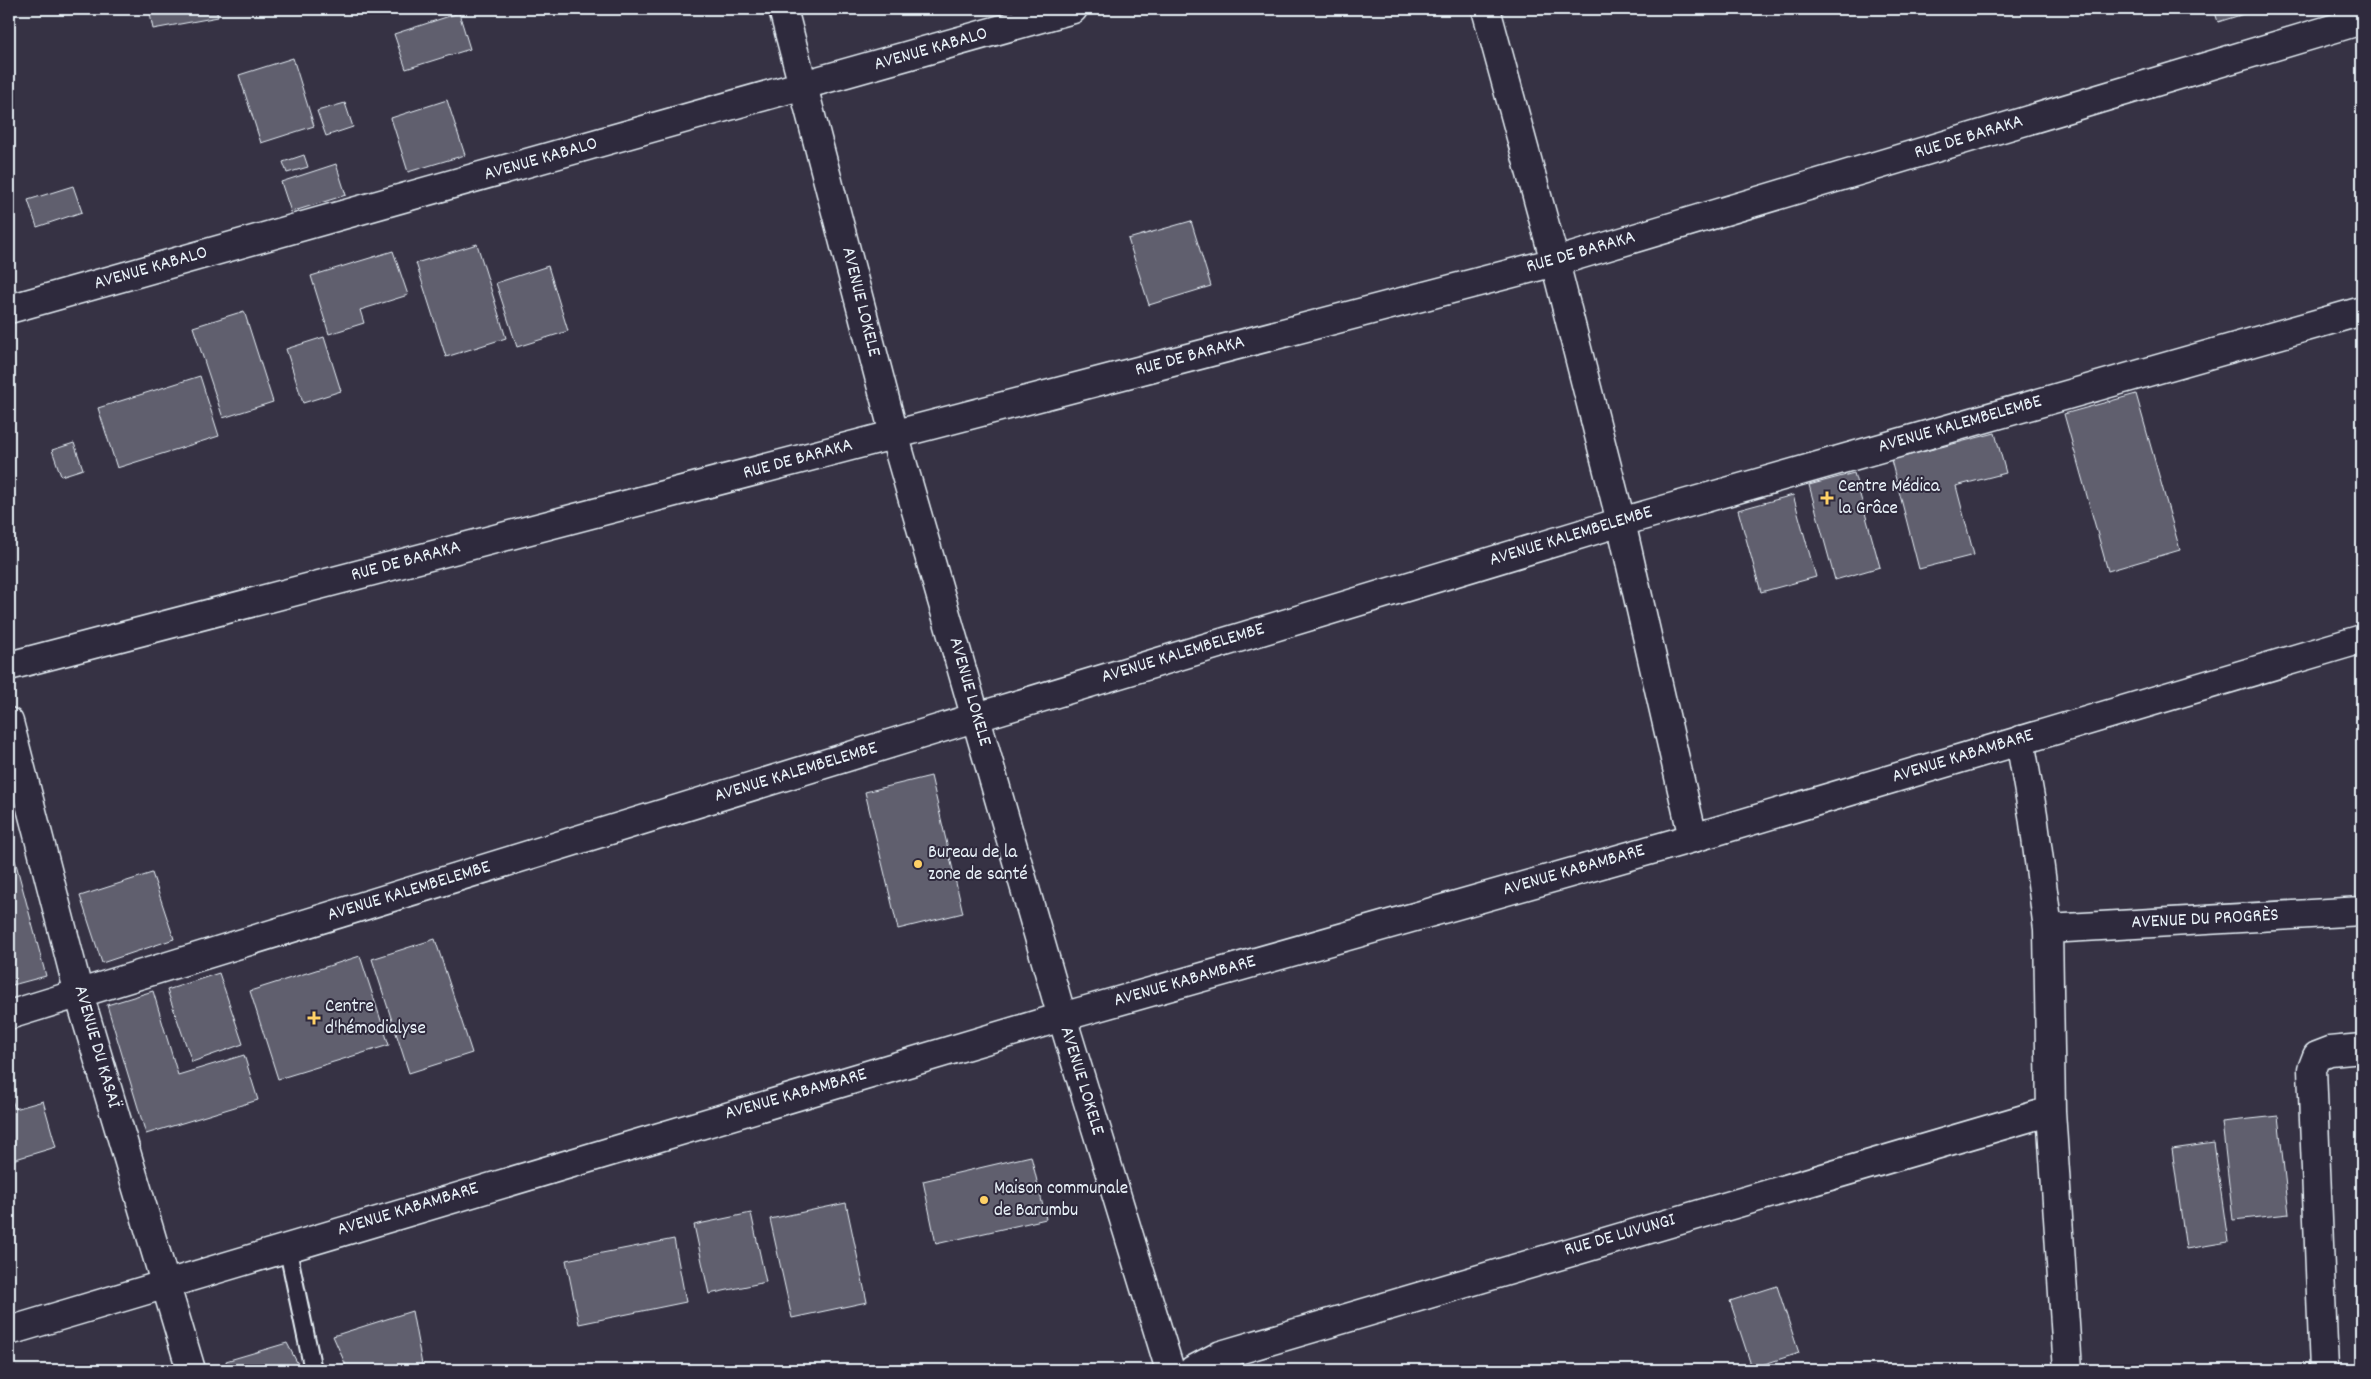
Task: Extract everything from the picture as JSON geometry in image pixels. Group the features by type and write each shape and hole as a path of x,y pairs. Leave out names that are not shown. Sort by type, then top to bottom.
{"street":[{"name":"AVENUE LOKELE","path":"783,9 805,86 894,434 1062,1017 1170,1370"},
{"name":"AVENUE KABALO","path":"9,309 1073,9"},
{"path":"1486,9 1555,262 1621,522 1693,838"},
{"name":"RUE DE BARAKA","path":"9,666 1555,262 2362,20"},
{"name":"AVENUE KALEMBELEMBE","path":"9,1015 977,717 1621,522 2362,311"},
{"name":"AVENUE KABAMBARE","path":"9,1331 166,1282 1062,1017 1693,838 2362,639"},
{"name":"AVENUE DU KASAÏ","path":"9,722 80,994 191,1370"},
{"path":"2020,740 2033,814 2048,929 2051,1111 2068,1370"},
{"name":"AVENUE DU PROGRÈS","path":"2048,929 2362,911"},
{"path":"2324,1370 2312,1068 2316,1056 2330,1051 2362,1048"},
{"name":"RUE DE LUVUNGI","path":"1193,1370 1221,1354 2051,1111"}],"lane":[{"path":"287,1246 313,1370"}],"building":[{"path":"149,9 216,9 218,17 153,29"},
{"path":"2214,9 2260,9 2218,22"},
{"path":"459,13 470,49 406,69 394,34"},
{"path":"293,58 314,126 261,143 239,75"},
{"path":"447,100 465,155 408,172 391,118"},
{"path":"345,103 353,127 326,136 317,111"},
{"path":"304,155 308,167 287,173 283,162"},
{"path":"336,164 346,195 291,212 281,182"},
{"path":"73,186 82,212 37,227 28,200"},
{"path":"1191,221 1211,286 1149,305 1128,239"},
{"path":"477,244 506,338 446,357 416,263"},
{"path":"393,251 408,295 360,310 364,323 329,334 311,276"},
{"path":"548,266 568,331 517,347 496,283"},
{"path":"244,311 273,402 223,418 193,327"},
{"path":"324,337 341,391 303,403 286,349"},
{"path":"200,376 219,436 117,468 98,408"},
{"path":"2136,394 2180,550 2108,571 2064,414"},
{"path":"1995,433 2006,473 1956,486 1974,555 1919,569 1891,460"},
{"path":"74,443 83,469 61,476 52,450"},
{"path":"1854,473 1880,567 1835,580 1809,485"},
{"path":"1793,495 1816,577 1761,592 1738,510"},
{"path":"931,776 963,913 898,929 865,792"},
{"path":"15,860 46,976 9,986 9,862"},
{"path":"152,873 174,939 102,963 80,896"},
{"path":"435,939 472,1053 409,1073 372,959"},
{"path":"360,956 389,1045 278,1079 250,991"},
{"path":"219,973 243,1044 192,1062 167,990"},
{"path":"153,991 178,1075 244,1055 258,1100 146,1134 107,1005"},
{"path":"9,1090 15,1109 43,1101 56,1147 9,1161"},
{"path":"2278,1116 2289,1214 2233,1220 2222,1122"},
{"path":"2214,1143 2228,1242 2186,1249 2172,1149"},
{"name":"Maison communale de Barumbu","path":"1031,1156 1046,1219 936,1244 923,1181"},
{"path":"846,1203 867,1302 792,1318 770,1219"},
{"path":"751,1213 766,1282 709,1294 694,1225"},
{"path":"674,1239 686,1302 579,1324 566,1260"},
{"path":"1777,1286 1799,1353 1752,1368 1730,1301"},
{"path":"412,1311 423,1370 348,1370 333,1336"},
{"path":"287,1343 301,1370 227,1370 226,1361"}],"place":[{"name":"Centre Médica la Grâce","path":"1827,498"},
{"name":"Bureau de la zone de santé","path":"918,864"},
{"name":"Centre d'hémodialyse","path":"314,1018"},
{"name":"Maison communale de Barumbu","path":"984,1200"}]}
